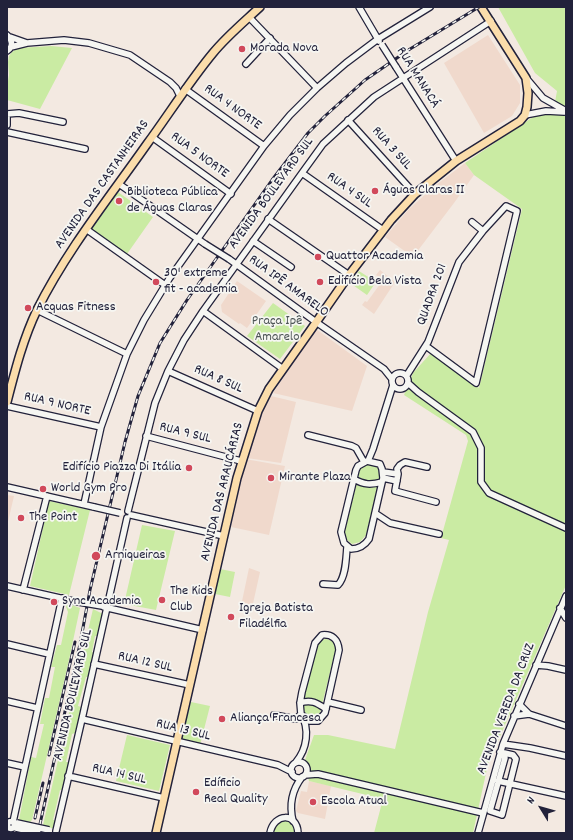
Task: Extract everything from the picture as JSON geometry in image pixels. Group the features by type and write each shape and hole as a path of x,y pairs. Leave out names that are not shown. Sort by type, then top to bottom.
{"main road":[{"name":"AVENIDA DAS CASTANHEIRAS","path":"7,402 22,349 37,310 56,276 86,229 180,96 213,53 230,34 260,7"},
{"path":"481,7 526,78 528,101 525,115"},
{"name":"AVENIDA DAS ARAUCÁRIAS","path":"156,833 241,461 258,411 269,389 349,275 383,230 415,194 456,161 520,121 525,115"}],"street":[{"name":"RUA MANACÁ","path":"359,7 402,78 456,161"},
{"path":"84,504 101,427 127,354 144,320 165,285 264,146 290,115 317,88 346,63 378,39 430,7"},
{"path":"249,17 317,88"},
{"name":"AVENIDA BOULEVARD SUL","path":"54,832 82,719 104,607 146,436 155,403 168,370 184,340 236,264 323,144 374,97 490,21"},
{"path":"8,36 12,43 8,51"},
{"name":"RUA 4 NORTE","path":"8,36 27,43"},
{"path":"246,64 270,38"},
{"name":"RUA 4 NORTE","path":"8,51 27,43 64,40 89,43 130,55 170,82 176,88 180,96"},
{"path":"526,78 543,98 566,112"},
{"name":"RUA 4 NORTE","path":"170,82 186,88 264,146"},
{"path":"525,115 546,111 566,112"},
{"path":"7,124 7,114 19,113 63,122"},
{"name":"RUA 3 SUL","path":"348,120 415,194"},
{"path":"7,132 85,149"},
{"name":"RUA 5 NORTE","path":"152,137 230,194"},
{"name":"RUA 4 SUL","path":"302,173 383,230"},
{"name":"RUA IPÊ AMARELO","path":"119,184 229,259 384,369 401,373"},
{"name":"QUADRA 201","path":"401,373 416,362 426,346 458,262 506,206 517,211 476,383 426,346"},
{"path":"268,219 349,275"},
{"path":"472,222 483,232"},
{"path":"86,229 165,285"},
{"path":"253,241 292,267"},
{"path":"37,310 127,354"},
{"path":"203,311 283,369"},
{"name":"RUA IPÊ AMARELO","path":"384,369 394,384"},
{"name":"RUA 8 SUL","path":"168,370 258,411"},
{"path":"366,462 373,449 394,384 401,373 409,379 407,385"},
{"path":"394,384 407,385 473,432 481,448 481,482 489,493 566,528"},
{"name":"RUA 9 NORTE","path":"7,406 101,427"},
{"path":"308,435 352,446 356,448 366,462"},
{"name":"RUA 9 SUL","path":"146,436 241,461"},
{"path":"373,449 376,462 380,464 383,477 369,539 367,542 355,549 351,549 342,538 342,532 356,470 358,466 366,462 376,462"},
{"path":"427,467 405,462 402,463 397,469 398,474 395,491 436,502"},
{"path":"354,479 360,483 368,485 383,477 398,474"},
{"path":"383,477 397,481"},
{"path":"7,487 224,536"},
{"path":"23,590 46,496"},
{"path":"375,513 390,523 439,534"},
{"path":"323,584 338,585 341,583 344,572 347,546"},
{"path":"7,586 203,630"},
{"name":"AVENIDA VEREDA DA CRUZ","path":"478,833 500,752 519,704 566,596"},
{"path":"11,826 62,598"},
{"path":"560,608 566,618"},
{"path":"556,618 566,618"},
{"path":"270,833 275,822 282,818 290,805 295,788 307,771 303,750 306,735 306,723 301,714 300,703 315,643 322,636 331,636 336,639 339,650 328,702 323,716 312,726 306,735"},
{"path":"7,644 49,654"},
{"path":"539,658 548,666"},
{"name":"RUA 12 SUL","path":"94,664 190,685"},
{"path":"536,665 566,670"},
{"path":"7,701 38,708"},
{"path":"300,703 309,701 319,704 326,709"},
{"path":"328,702 361,710"},
{"path":"519,704 529,714"},
{"path":"274,716 296,719 301,714"},
{"path":"301,714 309,721 318,721"},
{"path":"514,716 529,714 566,726"},
{"name":"RUA 13 SUL","path":"82,719 278,765 292,773"},
{"path":"503,744 566,756"},
{"path":"295,788 291,768 303,750"},
{"path":"500,752 516,757 502,814 490,812 505,758 504,754 500,752"},
{"path":"295,763 300,762 318,774"},
{"path":"7,763 25,767"},
{"name":"RUA 13 SUL","path":"278,765 295,763"},
{"path":"292,773 296,777 318,774 483,813"},
{"name":"RUA 14 SUL","path":"68,776 164,798"},
{"path":"498,781 566,796"},
{"path":"290,805 293,821 298,833"},
{"path":"282,818 288,818 293,821"},
{"path":"11,826 54,832"},
{"path":"11,826 38,833"}],"shaded area":[{"path":"488,35 520,85 520,103 512,116 484,133 444,63"},
{"path":"465,163 474,175 413,257 385,237 409,209 436,185"},
{"path":"380,270 395,282 374,314 362,305 365,301 367,302 383,280 376,275"},
{"path":"237,281 266,301 247,328 222,312 221,305"},
{"path":"316,329 367,366 352,411 273,393"},
{"path":"271,396 296,402 281,463 247,458 256,425"},
{"path":"245,459 285,466 269,535 231,527"},
{"path":"7,495 14,496 7,526"},
{"path":"249,568 260,572 252,608 241,606"},
{"name":"Escola Atual","path":"309,781 331,786 325,819 298,813 296,811 301,791 307,792"}],"green space":[{"path":"498,7 566,7 566,585 488,764 473,833 374,833 383,799 309,781 305,760 314,735 328,735 395,749 428,612 449,540 441,538 468,441 466,435 404,395 413,373 431,353 479,388 522,209 474,175 465,163 536,115 553,113 557,91 535,73"},
{"path":"51,46 72,48 40,109 7,100 9,75 8,62 9,56 12,52 18,48"},
{"path":"118,192 153,217 127,254 92,229"},
{"path":"359,271 376,282 367,295 350,283"},
{"name":"Praça Ipê Amarelo","path":"273,303 305,326 280,359 247,336"},
{"path":"372,463 378,468 380,475 366,535 360,542 352,544 345,538 345,531 360,469 365,464"},
{"path":"49,501 90,510 69,595 30,586"},
{"path":"142,525 175,531 156,610 124,604"},
{"path":"220,569 235,572 230,597 215,594"},
{"path":"67,604 80,608 67,669 32,820 30,822 19,820 31,757 36,758 44,724 40,724 45,698 49,698 55,667 51,667 57,645 61,645 68,612 66,607"},
{"path":"93,609 103,614 98,636 95,636 92,652 94,653 89,677 86,677 78,706 81,707 75,733 72,734 66,762 69,762 63,790 60,790 53,820 56,820 53,828 50,829 43,825"},
{"path":"326,639 333,641 336,648 320,713 314,717 308,717 303,715 300,708 317,643 320,640"},
{"path":"191,702 210,706 200,745 181,740"},
{"path":"127,735 170,745 159,791 116,781"},
{"path":"284,820 293,824 295,833 272,833 276,825"}],"railway":[{"path":"38,833 80,644 90,590 125,442 138,396 160,343 187,300 272,180 308,133 365,80 410,49 479,7"},
{"path":"49,755 75,642"},
{"path":"35,818 43,783"}],"place":[{"name":"Morada Nova","path":"242,49"},
{"name":"Águas Claras II","path":"375,191"},
{"name":"Biblioteca Pública de Águas Claras","path":"119,201"},
{"name":"Quattor Academia","path":"318,257"},
{"name":"30' extreme fit - academia","path":"156,282"},
{"name":"Edifício Bela Vista","path":"320,282"},
{"name":"Acquas Fitness","path":"28,308"},
{"name":"Edifício Piazza Di Itália","path":"189,468"},
{"name":"Mirante Plaza","path":"271,478"},
{"name":"World Gym Pro","path":"43,489"},
{"name":"The Point","path":"21,518"},
{"name":"Arniqueiras","path":"96,556"},
{"name":"The Kids Club","path":"162,600"},
{"name":"Sync Academia","path":"54,602"},
{"name":"Igreja Batista Filadélfia","path":"231,617"},
{"name":"Aliança Francesa","path":"222,719"},
{"name":"Edíficio Real Quality","path":"196,792"},
{"name":"Escola Atual","path":"313,802"}]}
